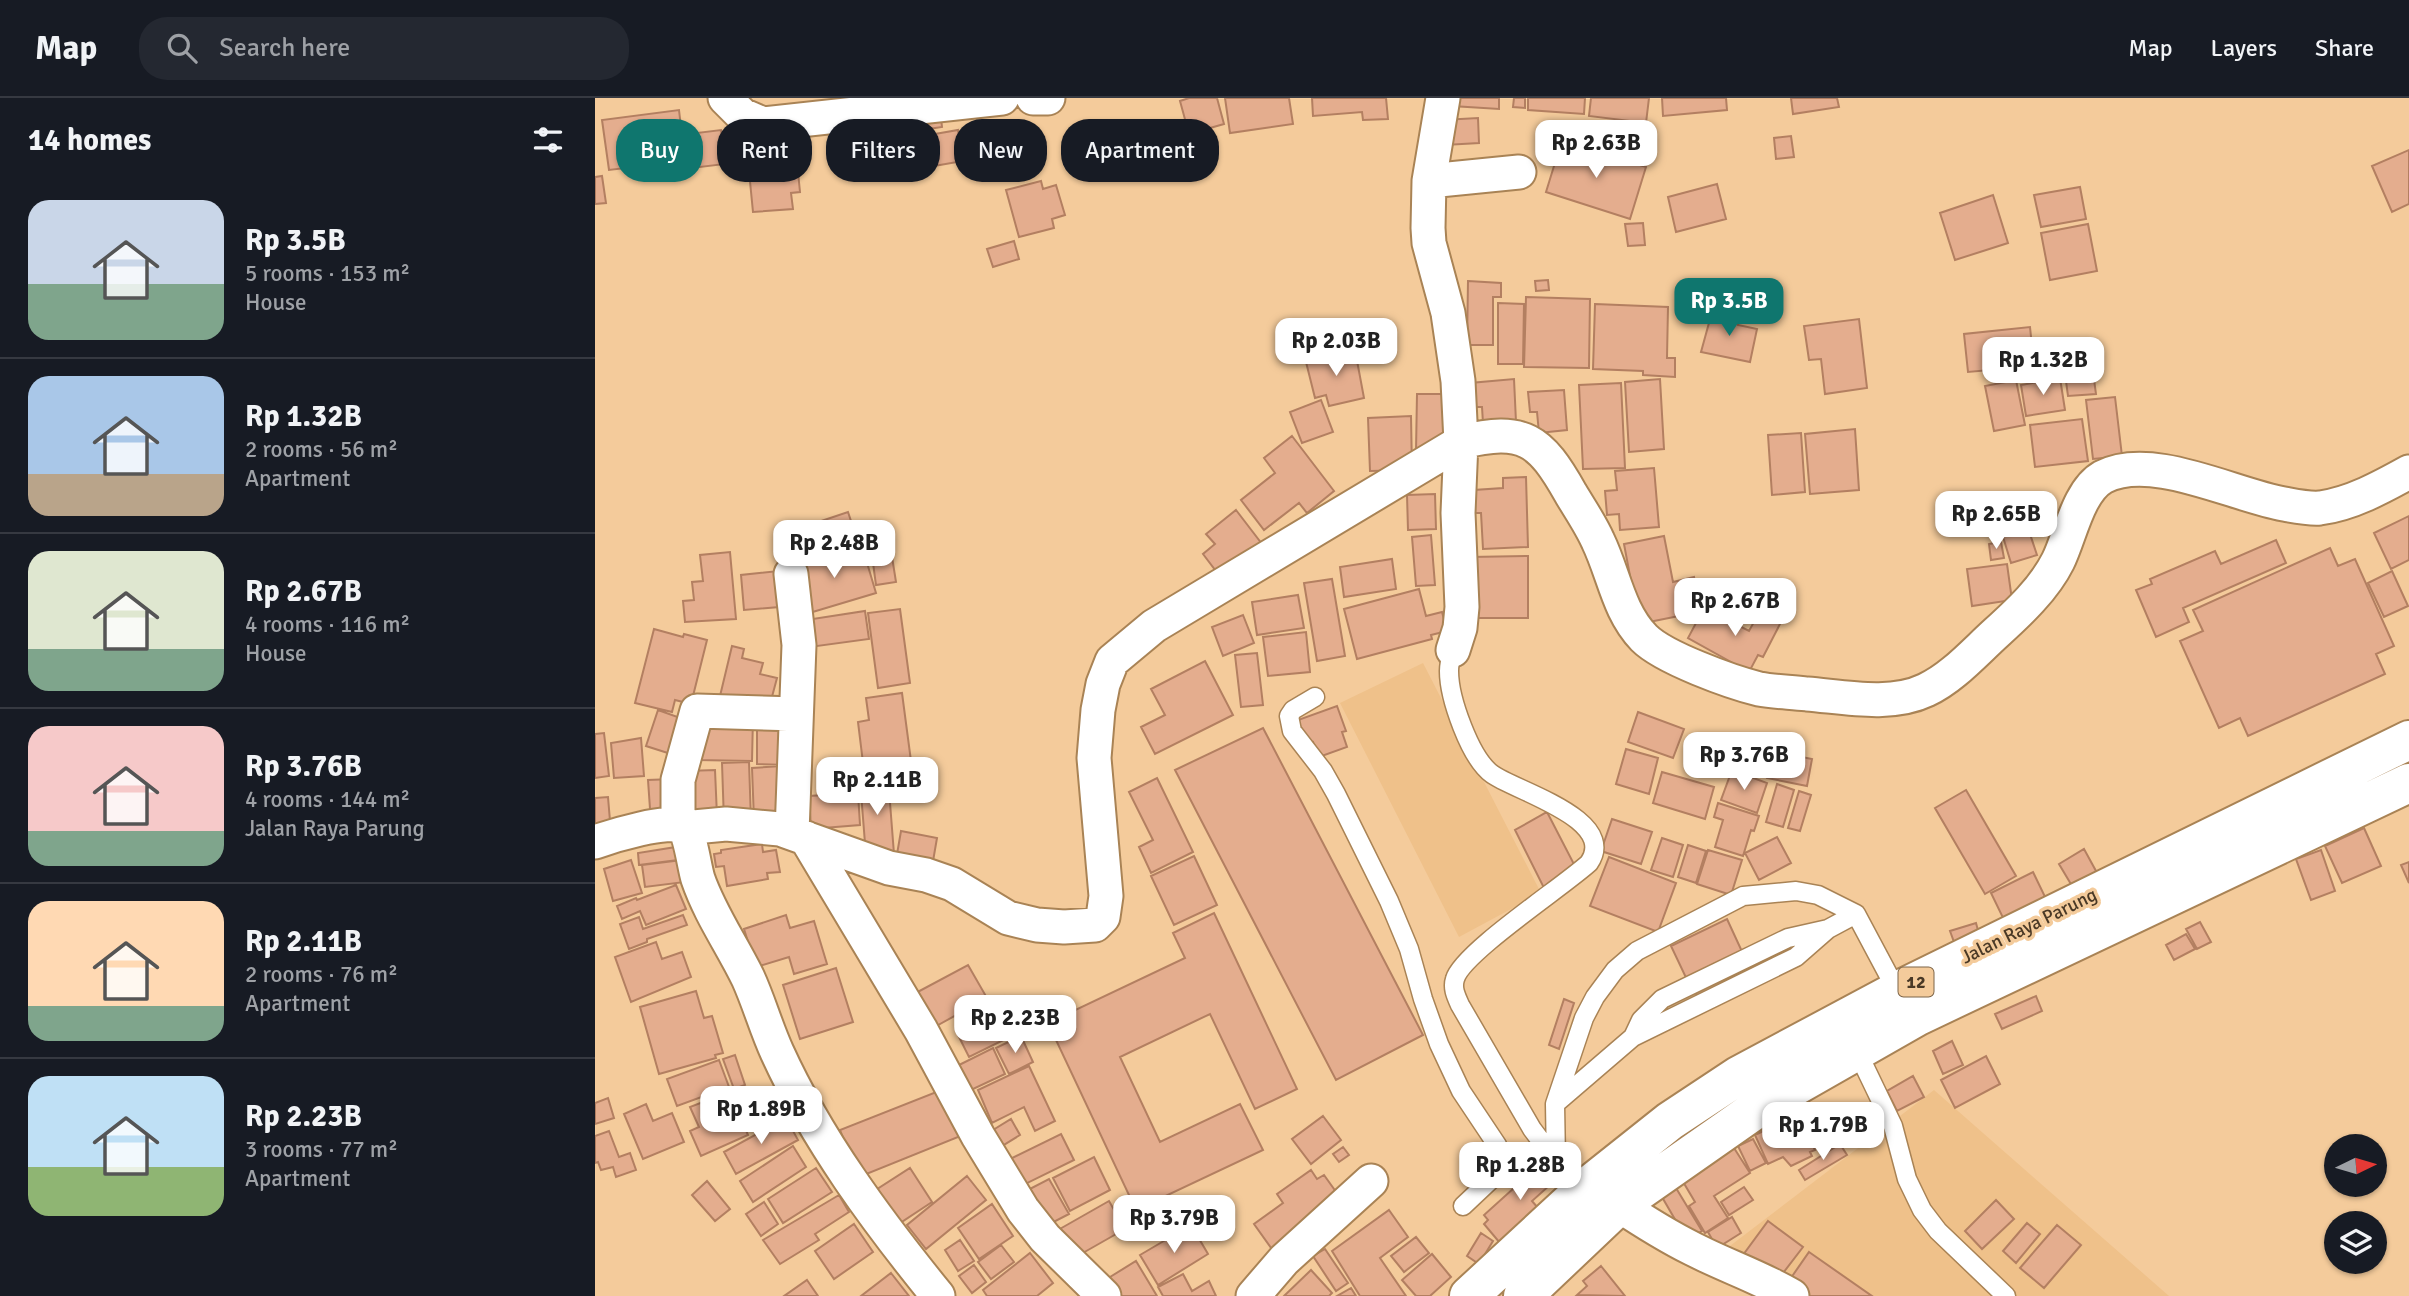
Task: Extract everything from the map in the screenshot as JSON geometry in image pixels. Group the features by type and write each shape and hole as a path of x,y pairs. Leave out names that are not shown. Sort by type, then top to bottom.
{"highway":[{"name":"Jalan Raya Parung","path":"1469,1296 1603,1196 1857,1051 1908,1003 2409,740"},
{"name":"Jalan Raya Parung","path":"1523,1296 1603,1196 1670,1121 1738,1076 2409,783"}],"street":[{"path":"725,98 748,119 763,124 1002,98"},
{"path":"1033,98 1048,98"},
{"path":"1443,98 1429,181 1428,228 1453,337 1458,381 1462,607 1460,628 1453,650"},
{"path":"1429,181 1519,172"},
{"path":"595,842 641,829 726,824 780,829 889,867 952,884 1008,918 1037,925 1095,925 1103,917 1106,896 1094,758 1100,697 1112,661 1154,626 1461,442 1503,435 1532,443 1542,451 1556,468 1598,541 1630,621 1645,639 1660,650 1732,681 1761,689 1853,698 1894,699 1912,696 1943,681 2039,590 2057,563 2080,504 2093,486 2103,478 2133,471 2163,470 2267,501 2319,508 2383,486 2409,472"},
{"path":"791,574 799,645 796,714 799,835 921,1030 978,1136 1023,1210 1045,1238 1104,1296"},
{"path":"796,714 697,711 678,780 680,827 708,905 748,978 796,1091 861,1193 906,1257 938,1296"},
{"path":"1254,1296 1283,1260 1371,1181"},
{"path":"1603,1196 1694,1250 1792,1296"}],"lane":[{"path":"1453,650 1449,661 1450,683 1460,720 1477,757 1492,774 1562,808 1589,832 1593,841 1593,857 1589,863 1497,935 1462,967 1454,982 1455,994 1532,1129 1556,1161 1603,1196"},
{"path":"1315,697 1293,709 1289,716 1292,731 1323,771 1389,901 1409,949 1439,1044 1461,1091 1497,1145 1503,1161 1499,1173 1464,1206"},
{"path":"1556,1161 1555,1104 1584,1018 1595,997 1615,970 1637,951 1743,896 1796,891 1818,895 1856,914 1908,1003"},
{"path":"1555,1104 1633,1037 1796,957 1828,929 1856,914"},
{"path":"1857,1051 1893,1126 1907,1180 1922,1210 1938,1231 2006,1296"}],"shaded area":[{"path":"1423,663 1541,893 1459,937 1340,703"},
{"path":"1934,1090 2169,1296 1795,1296 1726,1249"}],"building":[{"path":"1189,98 1217,98 1224,124 1219,125 1219,119 1185,119 1180,101"},
{"path":"1225,98 1289,98 1293,124 1230,133"},
{"path":"1312,98 1386,98 1388,119 1363,120 1362,112 1313,116"},
{"path":"1453,98 1499,98 1499,109 1452,106"},
{"path":"1514,98 1525,98 1525,108 1513,107"},
{"path":"1528,98 1585,98 1584,114 1528,110"},
{"path":"1591,98 1649,98 1646,123 1589,116"},
{"path":"1662,98 1726,98 1727,110 1663,116"},
{"path":"1791,98 1837,98 1839,107 1793,114"},
{"path":"679,110 680,119 616,119 616,169 609,170 602,120"},
{"path":"940,110 942,127 940,119 908,119 907,114"},
{"path":"1478,118 1479,143 1445,145 1443,120"},
{"path":"717,130 717,165 703,167 703,132"},
{"path":"954,131 954,163 940,165 940,133"},
{"path":"1791,136 1794,157 1776,159 1774,138"},
{"path":"1562,140 1646,167 1630,219 1546,192"},
{"path":"2409,150 2409,204 2392,212 2372,166"},
{"path":"602,176 606,203 595,204 595,177"},
{"path":"750,182 799,182 800,192 791,193 793,209 753,212"},
{"path":"1037,182 1041,182 1043,189 1056,185 1065,215 1052,219 1054,228 1019,237 1006,190"},
{"path":"1717,184 1726,219 1676,232 1668,197"},
{"path":"2080,187 2086,219 2041,227 2034,195"},
{"path":"1993,195 2008,243 1955,260 1940,213"},
{"path":"1643,223 1645,245 1628,246 1625,224"},
{"path":"2088,224 2097,271 2050,280 2041,233"},
{"path":"1014,241 1019,259 993,267 987,249"},
{"path":"1548,280 1549,290 1536,291 1535,281"},
{"path":"1468,281 1501,283 1501,297 1493,297 1493,345 1467,345"},
{"path":"1526,297 1590,299 1589,368 1524,367"},
{"path":"1498,303 1524,304 1523,364 1498,364"},
{"path":"1595,304 1668,307 1667,358 1675,358 1675,377 1643,375 1643,371 1593,369"},
{"path":"1712,312 1739,317 1738,325 1757,329 1750,362 1701,352"},
{"path":"1859,319 1867,388 1825,394 1821,359 1809,360 1804,326"},
{"path":"2030,327 2035,375 2002,378 2001,369 1968,372 1964,334"},
{"path":"1355,350 1364,398 1329,406 1326,395 1315,398 1306,362"},
{"path":"2093,372 2096,394 2068,396 2065,374"},
{"path":"2060,378 2065,410 2026,416 2021,385"},
{"path":"1514,379 1516,422 1483,423 1482,407 1472,407 1470,383"},
{"path":"1660,379 1664,449 1629,452 1625,382"},
{"path":"2016,380 2025,425 1994,431 1985,386"},
{"path":"1621,383 1625,468 1583,469 1579,385"},
{"path":"1564,390 1567,430 1539,433 1537,412 1530,412 1528,392"},
{"path":"1417,394 1444,394 1443,452 1416,451"},
{"path":"2115,397 2122,456 2093,459 2086,400"},
{"path":"1321,400 1333,432 1302,443 1290,412"},
{"path":"1411,416 1412,470 1370,471 1368,418"},
{"path":"2082,419 2088,461 2035,467 2030,425"},
{"path":"1855,429 1859,490 1810,494 1805,434"},
{"path":"1801,433 1805,492 1772,495 1768,435"},
{"path":"1292,436 1334,491 1307,513 1299,503 1264,530 1241,500 1275,473 1264,458"},
{"path":"1654,468 1659,527 1620,530 1619,514 1607,515 1605,491 1617,490 1615,471"},
{"path":"1526,477 1528,547 1483,549 1481,513 1475,513 1474,490 1503,488 1503,478"},
{"path":"1435,494 1436,529 1408,530 1407,495"},
{"path":"1236,510 1262,544 1219,575 1203,554 1215,544 1206,534"},
{"path":"848,512 858,542 790,565 779,535"},
{"path":"2409,516 2409,560 2391,569 2374,533"},
{"path":"2025,519 2037,555 2011,563 2000,527"},
{"path":"1431,535 1435,585 1416,586 1412,537"},
{"path":"1664,536 1673,582 1694,577 1700,607 1678,611 1679,616 1639,624 1624,544"},
{"path":"889,538 896,582 876,585 870,541"},
{"path":"2276,540 2286,563 2183,608 2189,622 2156,637 2136,590 2152,584 2150,579 2215,551 2221,564"},
{"path":"2001,542 2004,558 1991,560 1989,544"},
{"path":"862,546 876,593 806,614 791,567"},
{"path":"2330,548 2338,566 2355,559 2394,646 2376,654 2385,674 2248,736 2240,718 2219,728 2180,641 2203,631 2193,610"},
{"path":"730,552 736,619 685,622 683,601 694,600 692,582 703,581 700,555"},
{"path":"1528,556 1528,618 1471,618 1470,557"},
{"path":"1392,559 1396,589 1344,597 1340,567"},
{"path":"2007,564 2012,600 1972,606 1967,569"},
{"path":"788,570 791,606 744,610 741,575"},
{"path":"2392,571 2408,606 2384,617 2368,583"},
{"path":"1332,579 1345,656 1317,661 1304,583"},
{"path":"1419,589 1426,616 1442,612 1447,631 1431,635 1432,639 1357,659 1344,609"},
{"path":"1298,595 1304,628 1257,635 1252,602"},
{"path":"1704,608 1749,631 1760,611 1781,622 1763,657 1758,655 1749,672 1688,638"},
{"path":"900,609 910,683 878,688 868,613"},
{"path":"865,611 869,639 810,647 806,620"},
{"path":"1243,615 1254,643 1223,656 1212,627"},
{"path":"654,629 707,640 691,704 675,700 672,712 635,703"},
{"path":"1306,632 1310,672 1268,676 1263,637"},
{"path":"732,646 744,649 742,658 763,663 760,674 777,678 769,708 720,696"},
{"path":"1257,653 1263,705 1241,707 1235,655"},
{"path":"1205,661 1233,715 1155,754 1141,727 1165,715 1151,689"},
{"path":"902,693 911,761 879,765 880,769 864,771 858,722 869,720 866,698"},
{"path":"1337,706 1346,731 1342,732 1347,747 1319,757 1313,742 1307,744 1298,720"},
{"path":"658,710 686,720 674,755 646,746"},
{"path":"1638,712 1684,729 1673,758 1628,742"},
{"path":"699,717 753,717 752,761 698,760"},
{"path":"757,720 788,720 788,765 757,764"},
{"path":"1263,728 1423,1035 1336,1080 1175,770"},
{"path":"604,733 609,776 595,778 595,734"},
{"path":"641,738 644,776 614,778 611,743"},
{"path":"1626,749 1658,758 1649,794 1616,784"},
{"path":"1771,751 1812,759 1807,786 1767,778"},
{"path":"749,762 751,821 724,822 722,763"},
{"path":"782,766 784,818 754,820 752,768"},
{"path":"715,770 717,816 689,817 687,771"},
{"path":"1732,770 1767,783 1757,813 1721,800"},
{"path":"1662,772 1714,787 1705,819 1653,803"},
{"path":"888,777 894,854 866,856 860,780"},
{"path":"1157,778 1193,852 1151,873 1139,847 1153,840 1129,792"},
{"path":"673,779 676,822 651,823 648,780"},
{"path":"1777,784 1794,790 1783,827 1766,822"},
{"path":"1966,790 2016,876 1985,894 1935,808"},
{"path":"1799,791 1811,795 1800,831 1788,828"},
{"path":"858,793 860,825 811,829 809,796"},
{"path":"608,797 611,833 595,834 595,798"},
{"path":"1718,803 1759,816 1754,831 1751,830 1743,856 1715,847 1723,820 1714,817"},
{"path":"1547,812 1577,870 1544,888 1515,830"},
{"path":"1612,819 1652,832 1641,864 1601,851"},
{"path":"2364,828 2381,866 2342,883 2325,846"},
{"path":"901,831 937,838 932,867 896,860"},
{"path":"1777,837 1791,863 1759,880 1745,853"},
{"path":"1662,838 1683,845 1673,877 1651,870"},
{"path":"762,844 763,852 776,850 780,872 767,873 768,879 727,886 724,866 716,867 714,854 721,853 721,850"},
{"path":"1688,845 1706,851 1696,883 1678,877"},
{"path":"676,847 678,860 639,865 638,853"},
{"path":"2084,849 2102,882 2078,896 2059,864"},
{"path":"1708,850 1742,860 1731,895 1697,884"},
{"path":"2321,850 2335,891 2311,900 2296,859"},
{"path":"1194,856 1217,905 1174,925 1151,876"},
{"path":"1609,857 1676,883 1658,932 1590,906"},
{"path":"631,860 642,893 613,901 604,869"},
{"path":"682,860 685,882 645,887 642,865"},
{"path":"2409,862 2409,883 2401,865"},
{"path":"2033,872 2048,903 2006,924 1991,893"},
{"path":"676,885 686,909 646,925 640,911 622,919 617,906"},
{"path":"1214,913 1297,1089 1255,1109 1210,1014 1120,1057 1160,1142 1240,1104 1263,1150 1136,1210 1048,1023 1185,958 1173,933"},
{"path":"683,915 687,925 647,939 647,942 629,949 620,924 639,917 643,929"},
{"path":"786,915 790,928 814,921 827,964 794,974 789,957 756,967 744,929"},
{"path":"1727,919 1745,958 1689,984 1671,946"},
{"path":"2200,922 2211,942 2197,949 2186,929"},
{"path":"1976,923 1979,934 1954,942 1950,931"},
{"path":"2186,934 2195,949 2174,960 2166,945"},
{"path":"656,942 662,959 682,952 691,977 631,1002 615,957"},
{"path":"1744,961 1752,976 1701,1003 1693,988"},
{"path":"968,965 987,998 931,1029 912,995"},
{"path":"836,968 853,1022 800,1039 783,985"},
{"path":"696,991 704,1018 712,1016 723,1053 715,1055 716,1058 659,1074 640,1007"},
{"path":"2036,996 2042,1011 2002,1029 1995,1014"},
{"path":"1564,999 1574,1003 1559,1049 1549,1045"},
{"path":"1015,1005 1026,1029 969,1057 957,1033"},
{"path":"1021,1036 1033,1062 1009,1074 996,1048"},
{"path":"1952,1041 1963,1065 1943,1074 1933,1051"},
{"path":"993,1048 1005,1074 971,1090 959,1065"},
{"path":"735,1055 745,1085 734,1089 723,1059"},
{"path":"1986,1056 2000,1084 1955,1108 1941,1080"},
{"path":"719,1060 729,1087 677,1106 667,1079"},
{"path":"1029,1066 1055,1121 1035,1131 1024,1107 992,1123 978,1090"},
{"path":"1913,1076 1924,1097 1897,1111 1887,1091"},
{"path":"949,1087 968,1133 859,1177 840,1130"},
{"path":"608,1098 614,1118 595,1124 595,1103"},
{"path":"708,1100 716,1119 737,1109 748,1135 701,1156 690,1131 699,1127 690,1107"},
{"path":"646,1104 653,1121 672,1113 684,1142 643,1159 624,1114"},
{"path":"1323,1116 1341,1140 1311,1164 1292,1139"},
{"path":"1793,1117 1802,1137 1808,1135 1815,1150 1810,1152 1812,1156 1791,1166 1783,1157 1768,1164 1755,1135"},
{"path":"786,1118 798,1140 736,1174 724,1152"},
{"path":"1011,1119 1020,1135 1002,1146 993,1130"},
{"path":"609,1131 619,1157 630,1153 636,1170 616,1177 613,1167 601,1170 598,1162 595,1163 595,1136"},
{"path":"1061,1134 1074,1160 1015,1189 1002,1163"},
{"path":"1753,1139 1766,1163 1750,1171 1738,1146"},
{"path":"1840,1144 1847,1155 1805,1180 1799,1170"},
{"path":"793,1146 806,1167 753,1202 740,1181"},
{"path":"1343,1147 1349,1155 1339,1162 1333,1154"},
{"path":"1734,1148 1750,1173 1714,1196 1728,1218 1705,1233 1689,1206 1695,1202 1682,1180"},
{"path":"1094,1157 1110,1190 1070,1211 1053,1178"},
{"path":"1546,1159 1560,1176 1532,1201 1538,1208 1500,1243 1484,1224 1488,1220 1484,1215"},
{"path":"816,1168 832,1192 783,1223 768,1199"},
{"path":"910,1168 932,1202 894,1227 871,1193"},
{"path":"1311,1170 1317,1179 1324,1175 1344,1203 1274,1252 1254,1224 1283,1203 1277,1194"},
{"path":"967,1176 986,1200 926,1249 907,1225"},
{"path":"1049,1179 1069,1214 1044,1227 1024,1192"},
{"path":"707,1181 730,1209 715,1221 692,1195"},
{"path":"1744,1187 1753,1200 1729,1215 1721,1202"},
{"path":"1676,1188 1702,1231 1687,1240 1662,1197"},
{"path":"839,1195 849,1212 815,1234 819,1240 780,1264 763,1240"},
{"path":"1996,1200 2014,1219 1982,1249 1965,1231"},
{"path":"1109,1201 1125,1229 1074,1258 1058,1230"},
{"path":"764,1202 778,1224 761,1236 746,1214"},
{"path":"992,1204 1013,1236 979,1259 958,1228"},
{"path":"1389,1210 1408,1237 1380,1258 1406,1296 1360,1296 1332,1251"},
{"path":"1732,1217 1741,1233 1717,1248 1708,1232"},
{"path":"1768,1221 1803,1247 1777,1281 1743,1255"},
{"path":"2027,1223 2040,1234 2016,1263 2003,1251"},
{"path":"854,1224 873,1252 834,1279 815,1251"},
{"path":"1191,1225 1208,1254 1158,1285 1140,1255"},
{"path":"2057,1225 2081,1245 2044,1288 2020,1268"},
{"path":"1481,1233 1493,1241 1479,1264 1467,1256"},
{"path":"1416,1237 1429,1253 1404,1272 1391,1256"},
{"path":"960,1240 974,1261 958,1271 945,1250"},
{"path":"1001,1245 1014,1262 991,1279 978,1262"},
{"path":"1325,1249 1348,1283 1336,1291 1313,1256"},
{"path":"1809,1252 1872,1296 1801,1296 1786,1285"},
{"path":"1030,1253 1053,1283 1037,1296 987,1296 983,1290"},
{"path":"1432,1254 1451,1277 1430,1296 1416,1296 1402,1280"},
{"path":"1136,1261 1157,1296 1121,1296 1110,1277"},
{"path":"974,1265 986,1282 972,1293 959,1276"},
{"path":"1601,1266 1625,1296 1577,1295 1587,1286 1583,1281"},
{"path":"1311,1270 1332,1293 1329,1296 1284,1296"},
{"path":"891,1273 909,1296 861,1296"},
{"path":"1183,1274 1192,1291 1209,1281 1216,1296 1163,1296 1158,1287"},
{"path":"807,1280 818,1296 784,1296"},
{"path":"1351,1288 1356,1296 1337,1296"}]}
